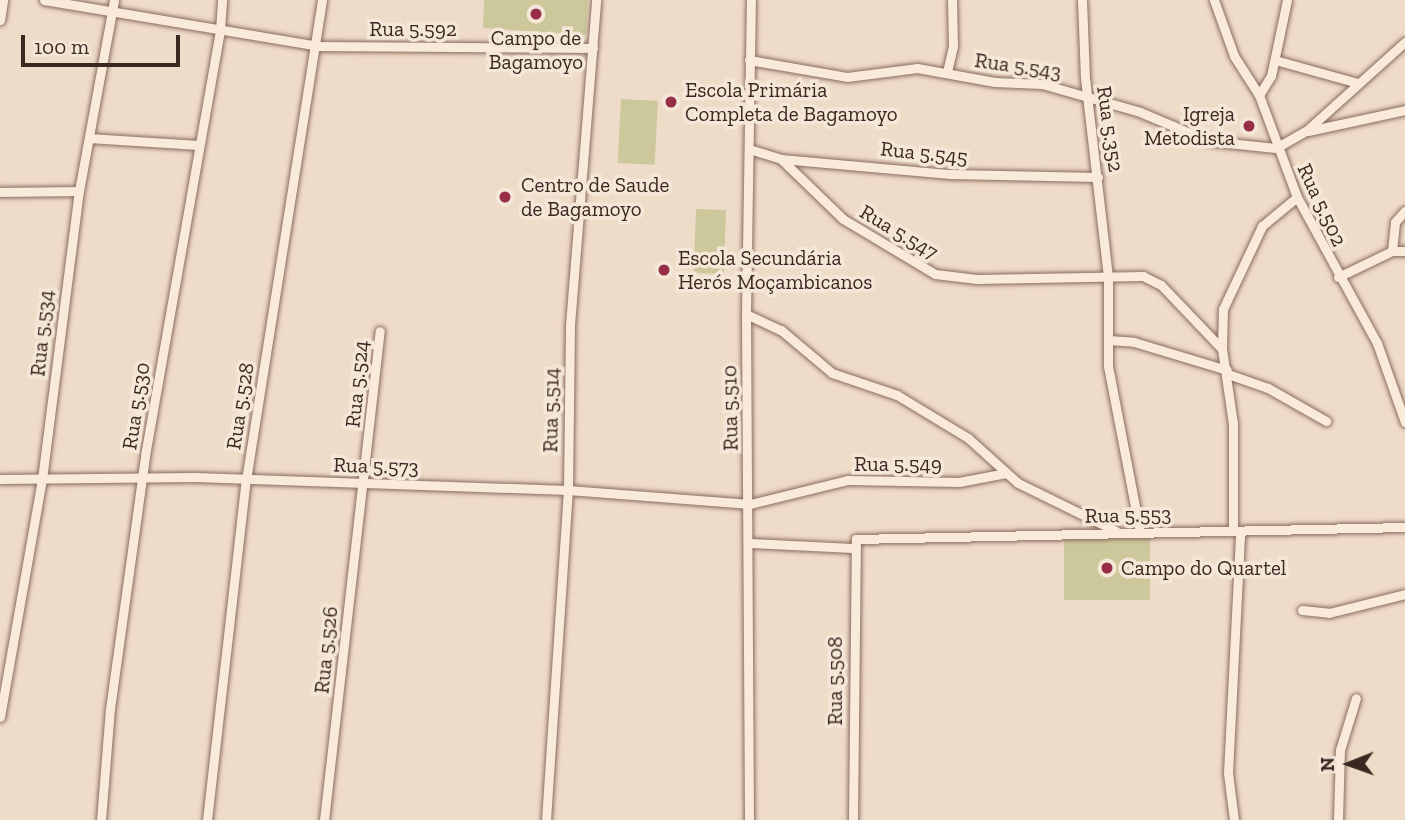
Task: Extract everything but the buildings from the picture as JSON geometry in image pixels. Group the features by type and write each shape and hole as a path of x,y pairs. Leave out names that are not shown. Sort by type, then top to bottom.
{"street":[{"path":"0,20 3,0"},
{"name":"Rua 5.592","path":"44,0 318,46 593,48"},
{"name":"Rua 5.534","path":"0,717 42,479 79,191 114,0"},
{"name":"Rua 5.530","path":"101,820 110,709 143,478 198,145 220,30 222,0"},
{"name":"Rua 5.528","path":"207,820 246,480 318,46 322,0"},
{"name":"Rua 5.514","path":"546,820 568,489 570,325 596,0"},
{"name":"Rua 5.510","path":"748,818 750,504 746,314 751,0"},
{"path":"947,72 953,46 952,0"},
{"name":"Rua 5.352","path":"1082,0 1088,99 1107,274"},
{"name":"Rua 5.502","path":"1214,0 1234,56 1259,95 1276,148 1297,197 1338,277 1377,343 1405,422"},
{"path":"1259,95 1275,60 1287,0"},
{"path":"1276,148 1306,131 1405,42"},
{"name":"Rua 5.543","path":"749,60 847,77 905,68 947,72 995,82 1042,84 1140,112 1209,141 1276,148"},
{"path":"1275,60 1358,83"},
{"path":"1306,131 1405,110"},
{"path":"89,138 198,145"},
{"name":"Rua 5.545","path":"749,149 781,159 976,176 1098,177"},
{"name":"Rua 5.547","path":"781,159 843,219 942,277 1107,274 1143,276 1161,285 1222,349"},
{"path":"0,192 79,191"},
{"path":"1234,820 1228,773 1236,532 1228,372 1222,349 1223,309 1240,266 1270,215 1297,197"},
{"path":"1392,251 1395,222 1405,211"},
{"path":"1338,277 1392,251 1405,251"},
{"path":"1107,274 1108,340 1119,432 1140,532"},
{"path":"746,314 781,330 832,373 897,395 968,438 1006,473 1117,532"},
{"name":"Rua 5.524","path":"362,483 380,331"},
{"path":"1108,340 1134,342 1228,372 1268,387 1326,421"},
{"name":"Rua 5.549","path":"750,504 848,480 959,482 1006,473"},
{"name":"Rua 5.573","path":"0,480 143,478 568,489 750,504"},
{"name":"Rua 5.526","path":"324,820 362,483"},
{"name":"Rua 5.553","path":"750,542 853,545 861,537 1405,527"},
{"name":"Rua 5.508","path":"853,545 853,820"},
{"path":"1302,610 1329,612 1405,594"},
{"path":"1338,820 1340,750 1356,698"}],"shaded area":[{"name":"Campo de Bagamoyo","path":"484,0 588,0 586,35 483,28"},
{"path":"621,99 658,101 655,165 618,163"},
{"path":"696,209 726,210 724,274 694,273"},
{"name":"Campo do Quartel","path":"1064,537 1150,537 1150,600 1064,600"}],"place":[{"name":"Campo de Bagamoyo","path":"536,14"},
{"name":"Escola Primária Completa de Bagamoyo","path":"671,102"},
{"name":"Igreja Metodista","path":"1249,126"},
{"name":"Centro de Saude de Bagamoyo","path":"505,197"},
{"name":"Escola Secundária Herós Moçambicanos","path":"664,270"},
{"name":"Campo do Quartel","path":"1107,568"}]}
